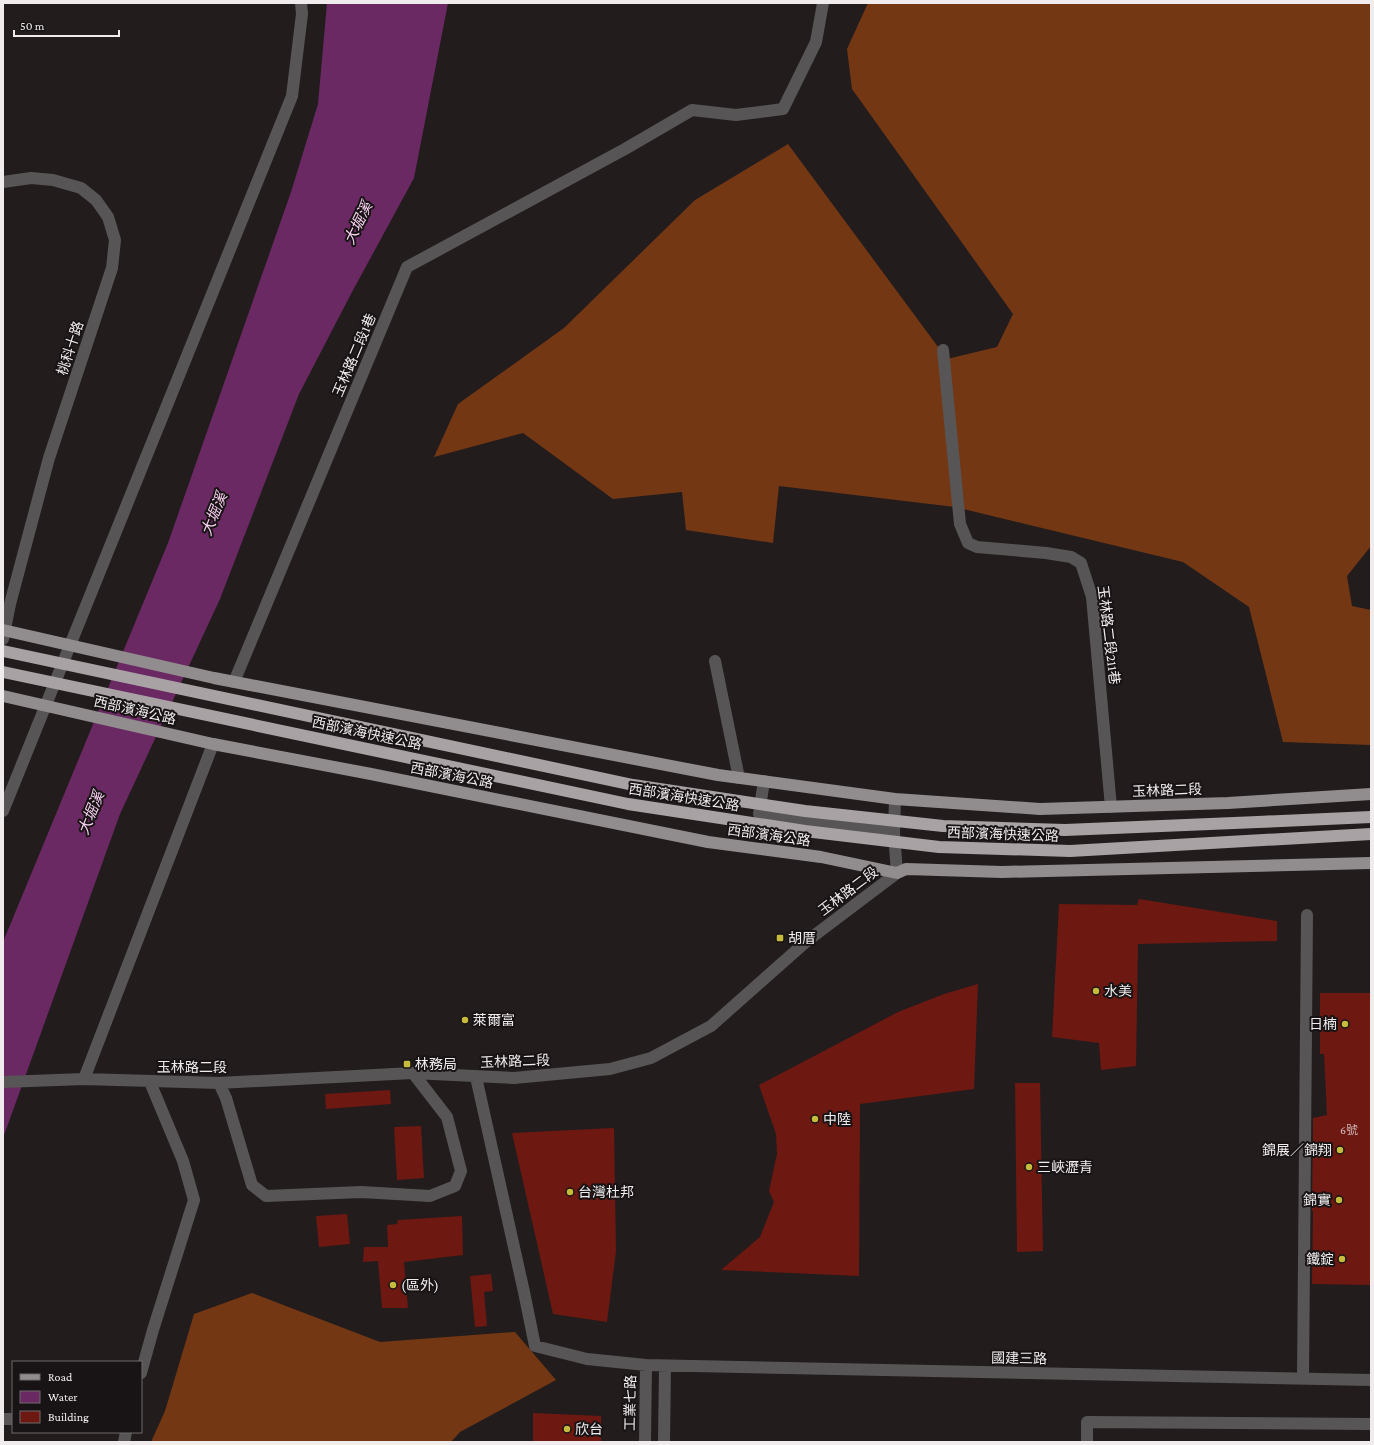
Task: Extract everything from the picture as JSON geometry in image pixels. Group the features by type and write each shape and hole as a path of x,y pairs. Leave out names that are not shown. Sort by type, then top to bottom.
{"highway":[{"name":"西部濱海快速公路","path":"3,651 633,785 805,811 943,826 1066,830 1371,817"},
{"name":"西部濱海快速公路","path":"3,672 628,804 805,831 939,847 1070,851 1371,834"}],"main road":[{"path":"3,630 234,682 718,775 895,799"},
{"name":"西部濱海公路","path":"3,696 213,744 372,774 708,842 821,857 897,873"},
{"name":"玉林路二段","path":"895,799 1040,809 1228,803 1371,794"},
{"name":"玉林路二段","path":"897,873 906,869 1010,872 1371,863"}],"street":[{"path":"3,811 292,96 302,14 301,3"},
{"name":"玉林路二段1巷","path":"234,682 407,267 625,149 692,110 736,115 783,109 816,42 823,3"},
{"name":"桃科十路","path":"3,182 31,178 53,180 81,188 96,200 108,217 115,240 112,268 49,458 6,604 3,638"},
{"name":"玉林路二段211巷","path":"942,350 960,524 968,543 977,546 1071,557 1081,563 1092,597 1111,807"},
{"path":"715,661 739,778"},
{"path":"84,1079 213,744"},
{"path":"764,781 759,814 847,824 894,833"},
{"name":"玉林路二段","path":"3,1082 84,1079 219,1083 413,1073 514,1078 610,1069 651,1058 711,1026 807,941 897,873 894,833 895,799"},
{"path":"1303,1378 1307,915"},
{"path":"219,1083 226,1098 252,1185 266,1196 361,1192 430,1196 455,1186 461,1171 447,1117 413,1073"},
{"name":"國建三路","path":"476,1077 535,1346 587,1359 665,1366 1371,1380"},
{"path":"142,1370 155,1322 194,1200 183,1161 150,1082"},
{"name":"工業七路","path":"645,1442 646,1365"},
{"path":"664,1442 665,1366"},
{"path":"1087,1442 1087,1422 1371,1424"}],"shaded area":[{"path":"868,3 1371,3 1371,546 1347,576 1352,606 1371,610 1371,745 1283,742 1249,607 1183,562 955,507 779,486 773,543 686,530 682,492 613,499 523,433 434,457 458,404 564,328 695,200 788,144 947,359 997,347 1013,314 852,89 847,49"},
{"path":"252,1293 380,1342 515,1332 556,1380 460,1432 451,1442 151,1442 165,1411 194,1314"}],"water":[{"name":"大堀溪","path":"327,3 448,3 414,178 299,394 220,599 120,814 3,1138 3,942 168,543 291,192 318,104"}],"building":[{"name":"水美","path":"1139,899 1277,921 1277,941 1138,944 1136,1066 1101,1070 1099,1043 1052,1037 1059,904 1137,905"},
{"name":"中陸","path":"978,984 974,1089 860,1104 859,1276 721,1270 760,1237 774,1202 769,1191 777,1154 776,1134 759,1085 898,1012 944,994"},
{"path":"1320,993 1371,993 1371,1285 1312,1284 1313,1118 1327,1115 1324,1054 1320,1054"},
{"name":"三峽瀝青","path":"1015,1083 1040,1083 1043,1251 1017,1252"},
{"path":"390,1090 391,1104 326,1109 325,1094"},
{"path":"421,1126 424,1178 397,1180 394,1127"},
{"name":"台灣杜邦","path":"614,1128 616,1251 607,1322 553,1314 512,1133"},
{"path":"347,1214 350,1244 319,1247 316,1216"},
{"name":"(區外)","path":"462,1216 463,1255 404,1262 408,1308 382,1308 378,1261 363,1262 364,1247 388,1247 387,1225 397,1224 398,1220"},
{"path":"491,1274 493,1291 484,1292 487,1326 475,1327 470,1276"},
{"name":"欣台","path":"533,1413 601,1416 601,1442 533,1442"}],"place":[{"name":"胡厝","path":"780,938"},
{"name":"水美","path":"1096,991"},
{"name":"萊爾富","path":"465,1020"},
{"name":"日楠","path":"1345,1024"},
{"name":"林務局","path":"407,1064"},
{"name":"中陸","path":"815,1119"},
{"name":"錦展／錦翔","path":"1340,1150"},
{"name":"三峽瀝青","path":"1029,1167"},
{"name":"台灣杜邦","path":"570,1192"},
{"name":"錦實","path":"1339,1200"},
{"name":"鐵錠","path":"1342,1259"},
{"name":"(區外)","path":"393,1285"},
{"name":"欣台","path":"567,1429"}]}
